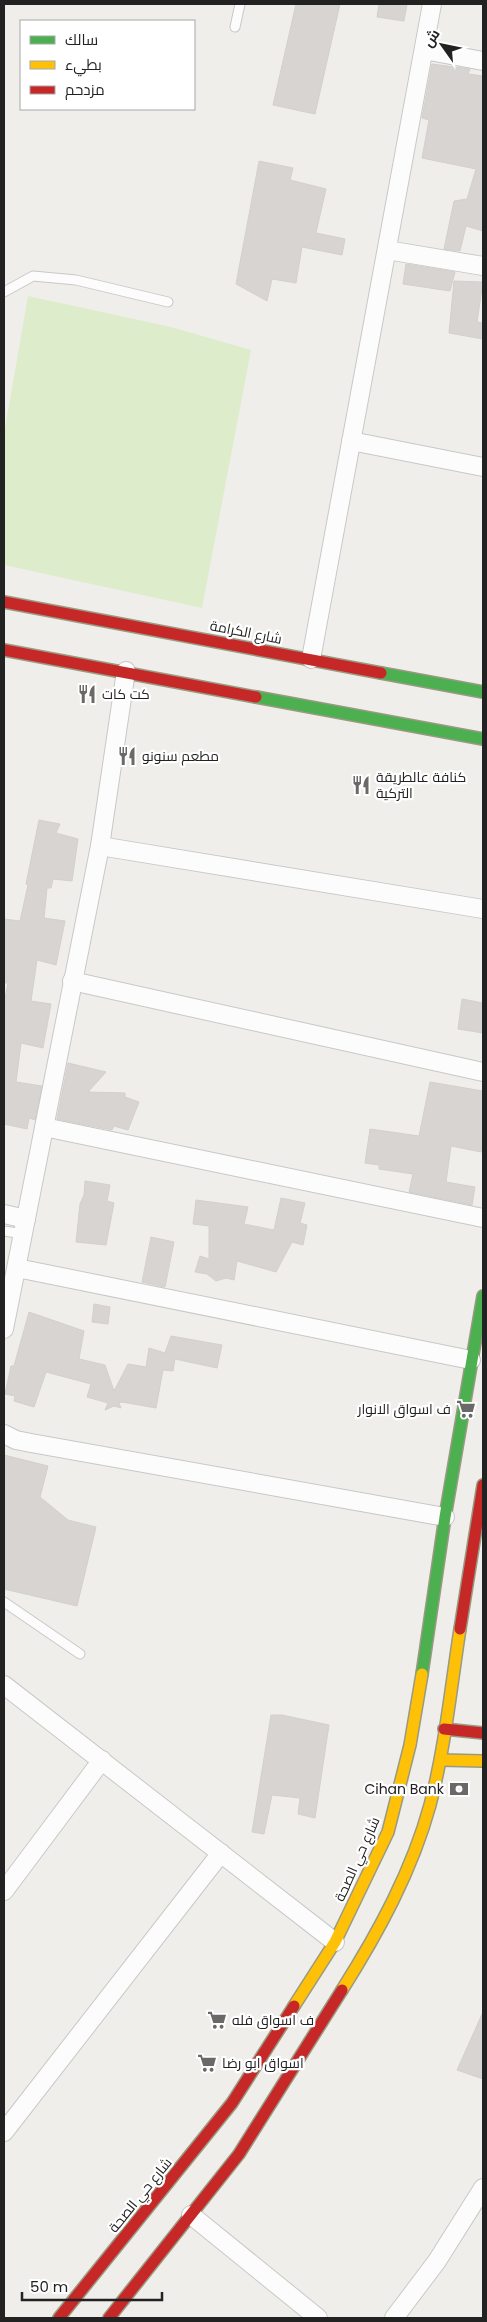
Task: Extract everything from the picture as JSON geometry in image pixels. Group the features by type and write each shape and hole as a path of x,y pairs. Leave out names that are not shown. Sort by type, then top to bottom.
{"main road":[{"name":"شارع الكرامة","path":"4,602 483,692"},
{"path":"4,650 126,671 483,739"},
{"name":"شارع حي الصحة","path":"59,2318 197,2149 232,2103 336,1942 388,1832 410,1745 427,1645 445,1517 471,1360 483,1301"},
{"path":"109,2318 224,2174 255,2131 367,1950 418,1843 441,1760 444,1729 483,1484"},
{"path":"444,1729 483,1733"},
{"path":"441,1760 483,1761"},
{"path":"232,2103 228,2110 228,2119 235,2129 246,2133 255,2131"},
{"path":"197,2149 211,2145"},
{"path":"224,2153 227,2167 224,2174"}],"street":[{"path":"311,660 432,4"},
{"path":"424,50 483,60"},
{"path":"387,250 483,266"},
{"path":"351,441 483,467"},
{"path":"4,1329 100,846 126,671"},
{"path":"100,846 483,909"},
{"path":"72,981 483,1072"},
{"path":"44,1127 483,1218"},
{"path":"4,1214 25,1226"},
{"path":"17,1268 471,1360"},
{"path":"4,1434 16,1440 30,1443 445,1517"},
{"path":"4,1685 336,1942"},
{"path":"4,1891 102,1760"},
{"path":"4,2132 221,1853"},
{"path":"394,2318 437,2261 483,2188"},
{"path":"191,2215 318,2318"}],"lane":[{"path":"235,27 240,4"},
{"path":"4,292 34,276 76,280 168,302"},
{"path":"4,1231 25,1226"},
{"path":"4,1602 80,1654"}],"green space":[{"path":"28,296 171,327 251,350 202,608 4,565 4,434"}],"building":[{"path":"296,4 340,4 315,114 273,105"},
{"path":"379,4 407,4 404,21 377,17"},
{"path":"432,64 470,69 468,74 483,76 483,231 466,226 460,251 444,249 454,201 467,199 476,169 422,158 429,120 422,118"},
{"path":"259,161 293,168 290,180 326,189 316,233 345,239 342,255 302,247 296,283 272,279 267,301 236,284"},
{"path":"406,264 455,272 450,291 403,284"},
{"path":"454,281 483,282 477,322 483,323 483,339 449,333"},
{"path":"39,820 60,824 56,833 78,839 72,881 53,879 51,888 47,888 44,918 65,921 56,965 37,960 31,1001 51,1004 43,1048 21,1043 16,1082 42,1086 35,1120 29,1118 27,1129 4,1124 4,1003 8,983 4,983 4,919 20,921"},
{"path":"462,999 483,1003 483,1033 458,1029"},
{"path":"68,1063 106,1072 88,1092 125,1093 125,1097 139,1102 128,1130 114,1126 112,1130 57,1119"},
{"path":"430,1082 483,1091 483,1137 481,1152 451,1146 446,1182 475,1187 472,1205 409,1192 413,1174 379,1169 379,1165 365,1163 370,1129 419,1136"},
{"path":"85,1181 110,1185 107,1201 114,1203 106,1245 76,1242 80,1204 84,1195"},
{"path":"281,1198 305,1203 300,1223 307,1225 303,1245 292,1242 276,1272 237,1261 234,1280 226,1278 216,1281 207,1274 195,1272 200,1256 209,1259 209,1226 193,1224 196,1200 248,1207 244,1224 274,1230"},
{"path":"151,1237 174,1242 165,1287 142,1282"},
{"path":"94,1304 110,1307 108,1324 92,1322"},
{"path":"29,1312 84,1331 79,1359 105,1365 114,1391 128,1364 146,1367 149,1348 165,1353 171,1336 222,1345 217,1368 175,1359 173,1371 163,1370 156,1408 122,1402 119,1403 121,1408 114,1406 105,1410 108,1403 87,1397 91,1384 46,1372 34,1407 14,1401 15,1396 5,1394 11,1366 14,1366"},
{"path":"4,1455 48,1466 40,1497 68,1520 96,1527 77,1606 4,1589"},
{"path":"271,1715 282,1715 329,1725 315,1818 298,1814 300,1798 272,1795 264,1834 252,1832"},
{"path":"483,2012 483,2079 457,2070"}],"traffic: fast":[{"path":"381,673 483,692"},
{"path":"256,697 483,739"},
{"path":"422,1674 445,1517 483,1296"}],"traffic: slow":[{"path":"342,1990 393,1901 423,1830 440,1762 460,1629"},
{"path":"294,2006 335,1942 388,1832 410,1745 422,1674"},
{"path":"441,1760 483,1761"}],"traffic: jam":[{"path":"4,602 381,673"},
{"path":"4,650 256,697"},
{"path":"460,1629 483,1485"},
{"path":"444,1729 483,1733"},
{"path":"109,2318 239,2154 342,1990"},
{"path":"59,2318 232,2103 294,2006"}],"place":[{"name":"كت كات","path":"87,694"},
{"name":"مطعم سنونو","path":"127,756"},
{"name":"كنافة عالطريقة التركية","path":"361,785"},
{"name":"ف اسواق الانوار","path":"466,1409"},
{"name":"Cihan Bank","path":"459,1789"},
{"name":"ف اسواق فله","path":"217,2020"},
{"name":"اسواق ابو رضا","path":"207,2063"}]}
